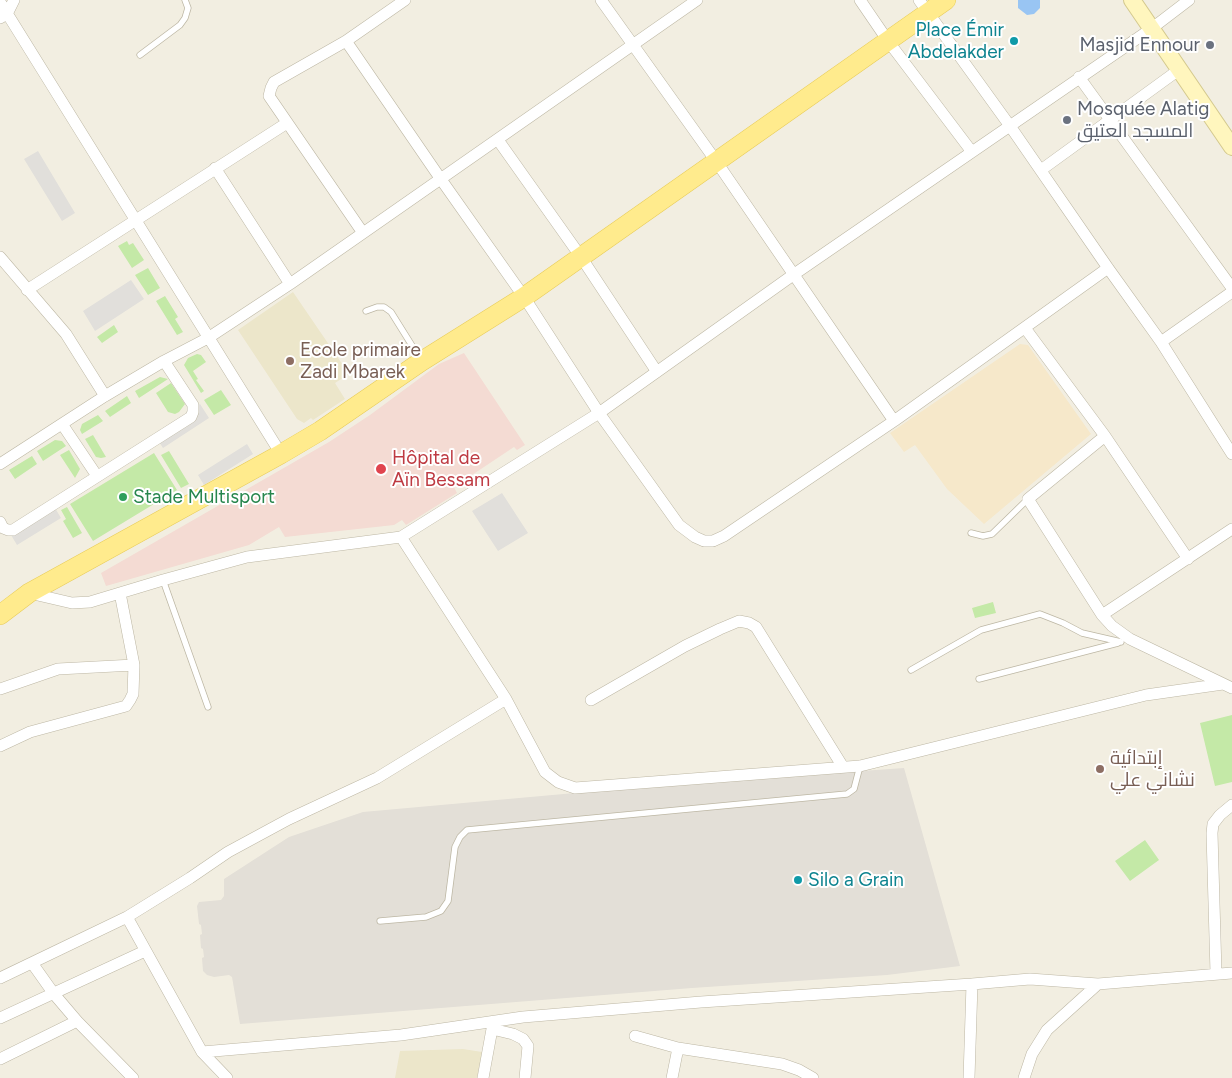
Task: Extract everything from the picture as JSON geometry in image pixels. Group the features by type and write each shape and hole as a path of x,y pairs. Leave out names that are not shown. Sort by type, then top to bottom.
{"main road":[{"path":"0,615 29,593 320,431 422,361 524,297 888,41 924,6 946,0"},
{"path":"1132,0 1232,147"}],"street":[{"path":"3,16 14,0"},
{"path":"363,233 269,96 274,82 346,41 405,0"},
{"path":"601,0 716,161 894,421"},
{"path":"0,464 164,360 208,338 290,284 697,0"},
{"path":"860,0 888,41 972,152"},
{"path":"29,593 72,602 90,602 248,557 402,537 599,413 794,275 1151,29 1189,0"},
{"path":"0,2 3,16 135,220 280,454"},
{"path":"924,6 1161,342 1232,454"},
{"path":"346,41 524,297 599,413 679,525 704,541 714,541 724,536 894,421 1108,268"},
{"path":"1041,170 1180,69"},
{"path":"1079,77 1232,288"},
{"path":"27,290 288,122"},
{"path":"498,140 581,257 657,372"},
{"path":"215,168 290,284"},
{"path":"0,257 66,334 105,396"},
{"path":"1161,342 1232,292"},
{"path":"1025,328 1104,436 1188,559"},
{"path":"0,522 3,528 13,530 191,417 193,405 164,360"},
{"path":"62,424 97,476"},
{"path":"1104,436 1028,500 1102,615 1125,641 1227,686"},
{"path":"1102,615 1232,529"},
{"path":"402,537 506,699 545,772 558,782 575,788 860,766 1146,695 1227,686"},
{"path":"0,746 30,732 126,706 134,694 134,665 120,593"},
{"path":"591,700 720,628 738,621 749,623 756,627 843,767"},
{"path":"0,689 58,669 134,665"},
{"path":"0,978 127,917 228,852 289,819 377,778 506,699"},
{"path":"1216,973 1212,834 1213,824 1232,805"},
{"path":"127,917 202,1052 227,1078"},
{"path":"0,1018 145,951"},
{"path":"32,963 54,994 77,1021 133,1078"},
{"path":"202,1052 392,1036 701,1002 1030,979 1098,984 1232,972"},
{"path":"969,1078 972,984"},
{"path":"1024,1078 1032,1054 1047,1030 1098,984"},
{"path":"0,1059 77,1021"},
{"path":"483,1078 492,1025"},
{"path":"492,1025 523,1039 528,1046 525,1078"},
{"path":"635,1036 678,1048 782,1064 799,1070 813,1078"},
{"path":"672,1078 678,1048"}],"lane":[{"path":"140,55 180,25 185,18 188,8 185,0"},
{"path":"366,310 384,307 390,312 422,361"},
{"path":"970,533 983,536 992,534 1028,500"},
{"path":"163,580 208,707"},
{"path":"910,670 981,630 1040,614 1082,633 1125,641"},
{"path":"979,679 1125,641"},
{"path":"380,921 426,917 441,911 448,901 455,847 460,837 467,830 847,794 854,789 860,766"}],"shaded area":[{"path":"38,151 75,213 62,221 24,159"},
{"path":"131,280 144,299 95,331 83,311"},
{"path":"293,292 349,374 335,383 345,399 313,420 311,418 304,423 297,419 238,330"},
{"path":"1020,344 1028,345 1091,434 984,524 947,489 915,445 904,452 890,433"},
{"name":"Hôpital de Aïn Bessam","path":"464,353 525,445 517,450 514,447 454,487 457,493 406,525 402,520 394,525 285,537 279,527 249,545 106,586 101,573 329,442 370,415 439,364"},
{"path":"200,404 209,418 163,448 154,434"},
{"path":"247,444 253,454 204,485 198,475"},
{"path":"502,493 528,533 498,551 472,511"},
{"path":"55,508 61,518 17,545 11,535"},
{"path":"904,768 960,966 887,975 692,988 240,1024 232,977 229,975 214,977 207,975 203,971 202,958 204,957 200,935 202,934 197,906 199,902 221,900 224,896 224,879 289,837 363,812 664,785"},
{"path":"463,1049 482,1052 477,1078 395,1078 400,1051"}],"green space":[{"path":"127,241 129,245 133,243 144,260 132,268 118,246"},
{"path":"148,268 160,288 148,295 135,275"},
{"path":"165,296 178,317 175,319 183,332 177,335 156,301"},
{"path":"114,325 118,332 102,343 97,337"},
{"path":"197,354 201,355 206,362 193,371 198,379 196,380 204,391 201,393 184,365 188,358"},
{"path":"160,377 168,379 139,398 135,391"},
{"path":"171,383 185,404 175,414 168,412 156,393"},
{"path":"221,390 231,405 214,415 204,400"},
{"path":"127,396 131,403 110,417 105,411"},
{"path":"98,415 103,421 82,434 80,430 82,424"},
{"path":"93,435 106,457 96,457 85,439"},
{"path":"55,440 62,441 66,446 43,461 37,451"},
{"path":"69,450 80,469 75,478 60,455"},
{"path":"169,451 189,484 181,488 161,455"},
{"name":"Stade Multisport","path":"154,453 177,490 93,541 70,504"},
{"path":"32,456 37,464 15,479 9,470"},
{"path":"67,507 82,533 73,538 63,521 66,519 61,510"},
{"path":"993,602 996,613 975,618 972,608"},
{"path":"1232,715 1232,782 1215,786 1200,723"},
{"path":"1145,840 1159,860 1130,881 1115,861"}],"water":[{"path":"1018,0 1040,0 1040,8 1034,14 1027,15 1018,8"}],"place":[{"name":"Place Émir Abdelakder","path":"1014,41"},
{"name":"Masjid Ennour","path":"1210,45"},
{"name":"Mosquée Alatig المسجد العتيق","path":"1067,120"},
{"name":"Ecole primaire Zadi Mbarek","path":"290,361"},
{"name":"Hôpital de Aïn Bessam","path":"381,469"},
{"name":"Stade Multisport","path":"123,497"},
{"name":"إبتدائية نشاني علي","path":"1100,769"},
{"name":"Silo a Grain","path":"798,880"}]}
